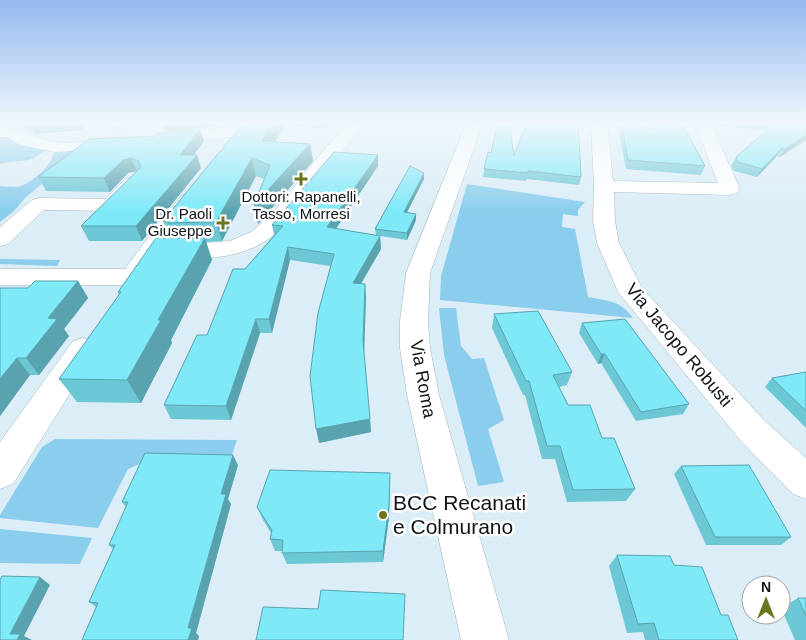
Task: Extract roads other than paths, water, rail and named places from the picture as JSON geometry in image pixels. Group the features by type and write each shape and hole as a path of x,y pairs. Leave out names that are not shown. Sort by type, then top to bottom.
{"street":[{"path":"224,155 227,152"},
{"path":"151,251 217,251 234,248 261,236 275,222 333,152"},
{"name":"Via Roma","path":"464,152 418,274 414,321 415,348 423,394 463,558 486,639"},
{"name":"Via Jacopo Robusti","path":"601,152 604,221 608,244 631,292 753,431 806,482"},
{"path":"604,186 730,189 715,152"},
{"path":"113,303 205,178"},
{"path":"0,238 39,204 111,205 136,179"},
{"path":"0,277 131,277"},
{"path":"0,472 97,328"}],"place":[{"name":"Dottori: Rapanelli, Tasso, Morresi","path":"301,179"},
{"name":"Dr. Paoli Giuseppe","path":"223,223"},
{"name":"BCC Recanati e Colmurano","path":"383,515"}]}
